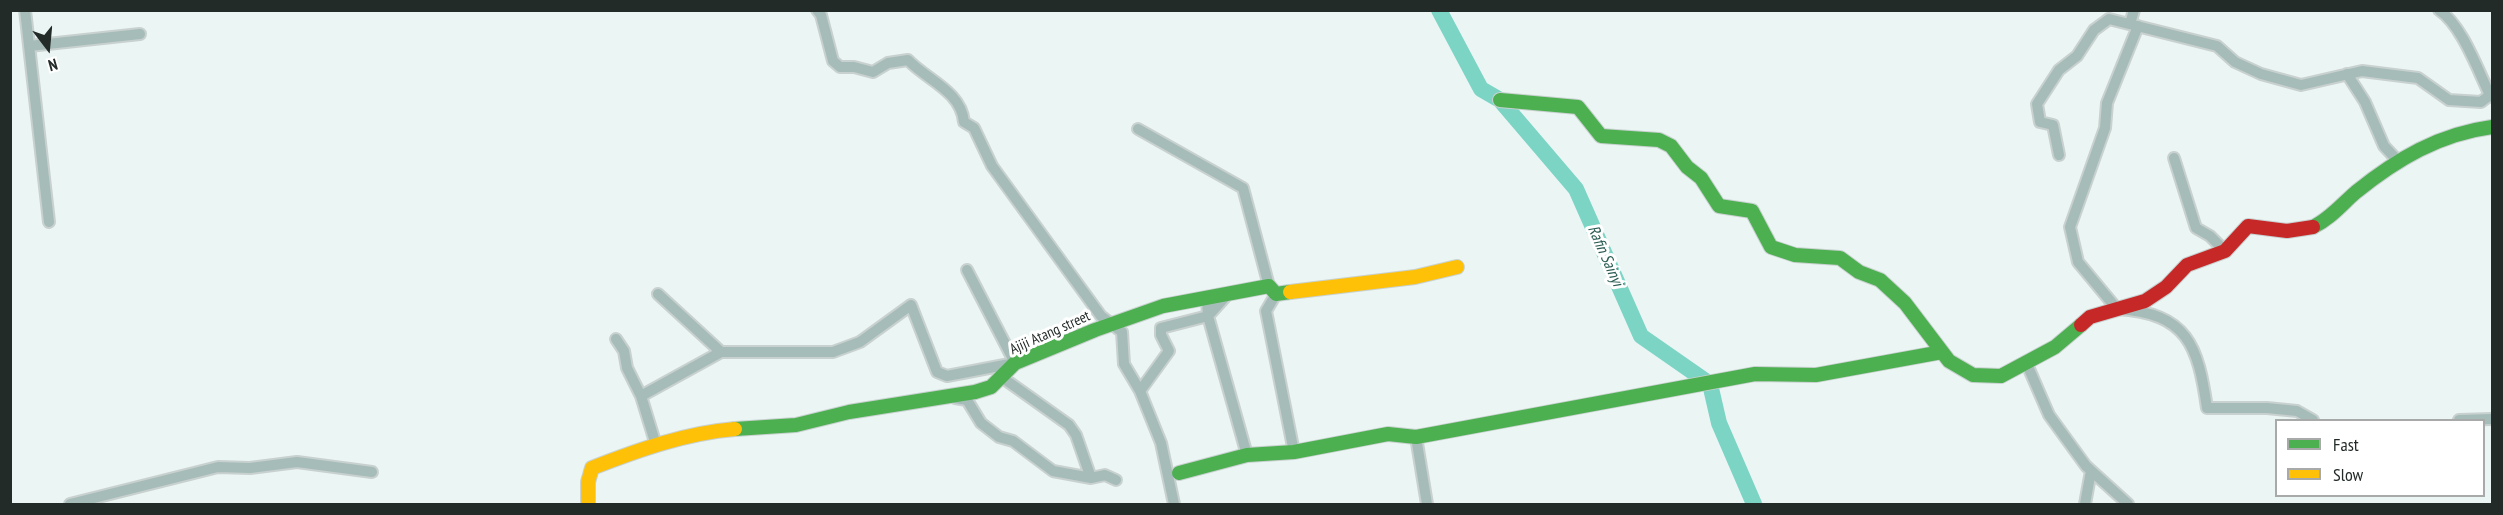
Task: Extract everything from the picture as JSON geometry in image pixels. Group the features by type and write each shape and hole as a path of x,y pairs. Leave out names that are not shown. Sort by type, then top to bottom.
{"street":[{"path":"25,10 49,222"},
{"path":"817,10 821,15 833,61 840,68 854,67 873,72 888,63 908,60 921,74 938,81 963,112 964,122 974,128 992,166 1048,244 1101,316 1122,332 1124,364 1140,391 1161,442 1174,504"},
{"path":"2134,10 2134,25 2107,103 2105,128 2070,228 2078,262 2117,309 2144,310 2176,327 2193,345 2202,375 2207,408 2297,411 2311,419"},
{"path":"2059,155 2053,125 2040,122 2037,104 2059,70 2076,56 2094,30 2109,19 2217,46 2235,62 2253,70 2301,84 2362,71 2418,78 2449,100 2481,102 2492,96 2465,43 2445,14 2439,10"},
{"path":"29,46 140,33"},
{"path":"2347,74 2365,102 2384,146 2398,161"},
{"path":"1500,100 1578,107 1601,136 1659,140 1671,146 1687,167 1701,178 1719,206 1752,211 1771,247 1794,255 1840,258 1859,272 1880,280 1905,303 1949,361 1973,375 2001,376 2055,347 2090,317 2145,301 2166,287 2187,266 2225,251 2248,226 2284,233 2315,227 2375,176 2416,149 2471,129 2493,127"},
{"path":"1138,129 1243,188 1272,290 1266,311 1294,452"},
{"path":"2174,158 2196,228 2210,236 2225,251"},
{"name":"Ajiji Atang street","path":"588,504 588,482 592,468 656,445 710,431 796,425 849,412 983,390 1003,378 1015,363 1163,306 1227,295 1415,277 1457,267"},
{"path":"641,396 721,352 833,352 860,342 911,305 937,372 947,376 1015,363 967,270"},
{"path":"658,294 721,352"},
{"path":"1140,391 1169,351 1161,334 1161,328 1208,316 1227,295"},
{"path":"1207,298 1208,316 1247,455"},
{"path":"616,339 624,351 627,368 641,396 656,445"},
{"path":"1179,473 1247,455 1294,452 1388,434 1416,437 1755,374 1816,375 1942,352"},
{"path":"2026,363 2049,415 2091,471 2128,504"},
{"path":"1003,378 1069,425 1076,435 1091,478"},
{"path":"943,397 967,400 981,423 999,437 1013,441 1053,471 1091,478 1105,475 1116,480"},
{"path":"1416,437 1427,504"},
{"path":"70,504 218,467 250,468 297,462 372,472"},
{"path":"2085,504 2091,471"}],"waterway":[{"name":"Rafin Sainyi","path":"1439,10 1481,89 1500,100 1576,189 1641,336 1710,384 1719,423 1754,504"}],"traffic: fast":[{"path":"1500,100 1578,107 1601,136 1659,140 1671,146 1687,167 1701,178 1719,206 1752,211 1771,247 1795,255 1840,258 1859,272 1880,280 1905,303 1949,361 1973,375 2001,376 2055,347 2081,325"},
{"path":"2313,227 2330,216 2371,180 2403,159 2454,135 2492,127"},
{"path":"735,429 796,425 849,412 975,392 991,387 1015,363 1095,330 1163,306 1269,286 1276,294 1290,292"},
{"path":"1179,473 1247,455 1294,452 1388,434 1416,437 1755,374 1816,375 1942,352"}],"traffic: slow":[{"path":"1290,292 1415,277 1457,267"},
{"path":"588,504 588,482 592,468 662,443 698,434 735,429"}],"traffic: jam":[{"path":"2081,325 2090,317 2145,301 2166,287 2187,265 2225,251 2248,226 2287,231 2313,227"}]}
